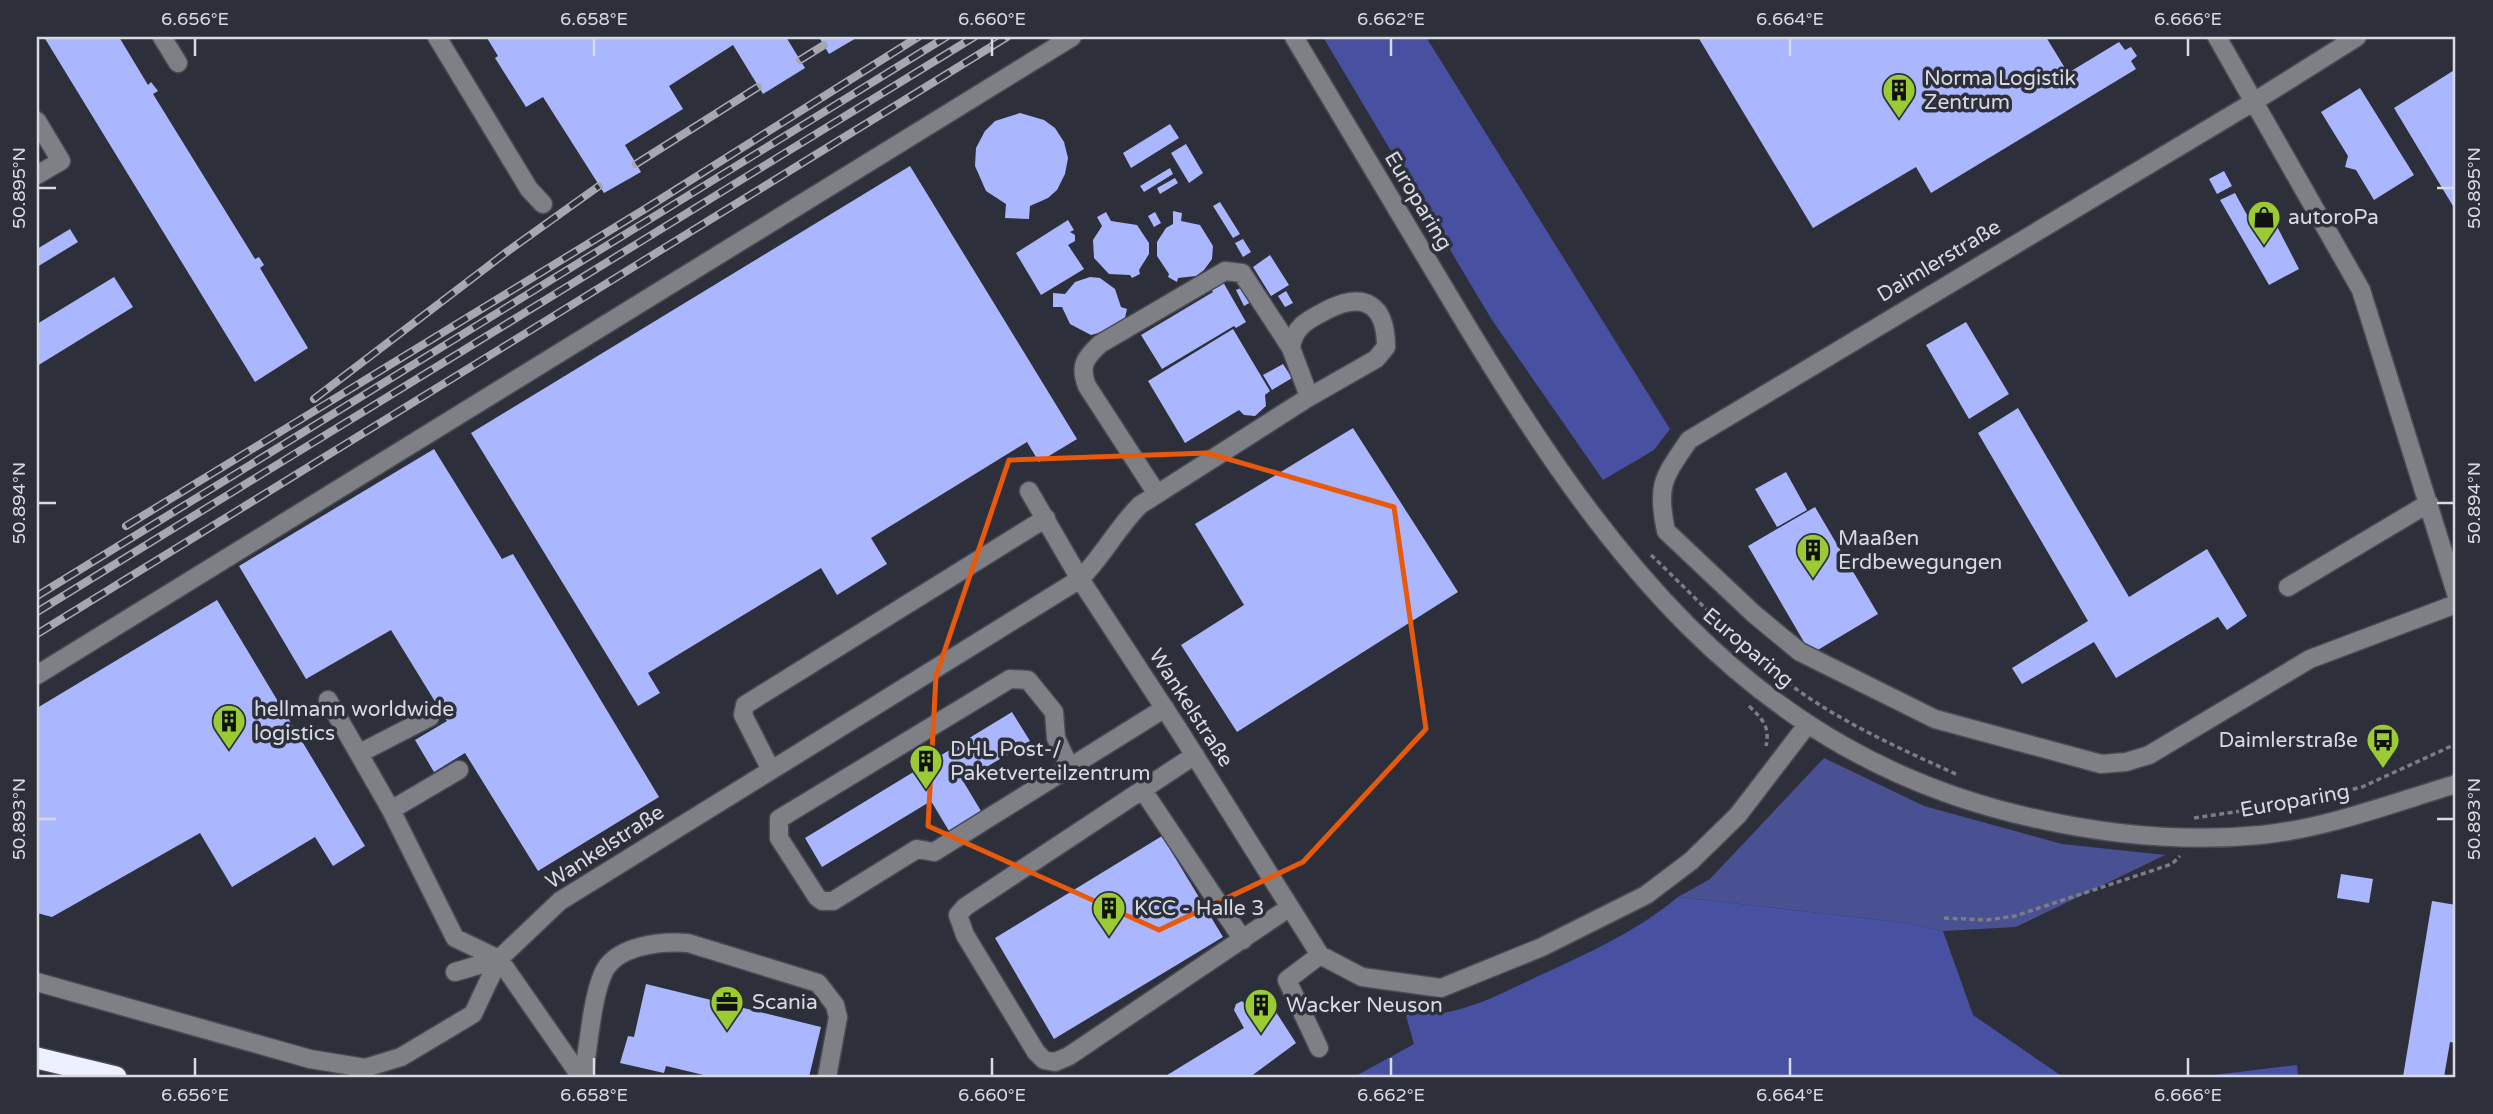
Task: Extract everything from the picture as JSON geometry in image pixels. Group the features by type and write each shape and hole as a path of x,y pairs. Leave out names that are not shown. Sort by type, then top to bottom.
{"highway":[{"path":"37,1058 116,1077"}],"street":[{"path":"162,37 178,64"},
{"path":"437,37 529,189 543,204"},
{"path":"37,675 1072,37"},
{"name":"Europaring","path":"1294,37 1471,333 1581,503 1614,546 1692,633 1740,675 1807,725 1893,771 1953,796 1999,811 2119,833 2199,837 2261,835 2304,828 2456,784"},
{"path":"2217,37 2361,290 2456,593"},
{"name":"Daimlerstraße","path":"2357,37 2255,101 1689,440 1663,479 1662,512 1666,531 1754,614 1800,652 1935,719 2101,764 2126,762 2148,755 2310,659 2456,604"},
{"path":"37,121 61,161 37,175"},
{"path":"1157,494 1087,386 1082,373 1087,356 1100,344 1225,271 1233,270 1242,273 1291,348 1307,391 1306,399"},
{"path":"1029,491 1080,579 1097,562 1121,525 1140,505 1306,399 1376,359 1386,347 1386,330 1380,315 1367,303 1356,300 1340,303 1299,326 1291,348"},
{"path":"2288,587 2429,503"},
{"path":"771,770 743,715 745,705 1046,518"},
{"name":"Wankelstraße","path":"499,959 560,901 1080,579 1165,708 1320,955"},
{"path":"1069,766 1056,738 1054,712 1028,680 1010,679 779,819 779,838 817,897 833,901 917,849 934,852 1165,708"},
{"path":"328,700 391,810 455,937 499,959 582,1077"},
{"path":"360,753 430,718"},
{"path":"1319,1048 1287,980 1320,955 1362,977 1441,988 1542,947 1646,895 1691,861 1738,815 1807,725"},
{"path":"1195,755 965,907 958,915 965,935 1036,1052 1044,1060 1055,1062 1069,1056 1290,907"},
{"path":"391,810 459,769"},
{"path":"1142,789 1243,940"},
{"path":"582,1077 602,974 617,958 636,948 671,942 688,943 818,983 835,1005 838,1017 827,1077"},
{"path":"455,972 499,959"},
{"path":"37,982 310,1059 365,1068 401,1057 473,1014 499,959"}],"path":[{"path":"1650,554 1768,667 1811,699 1871,736 1969,779"},
{"path":"2182,817 2300,802 2362,787 2456,744"},
{"path":"1944,918 1987,920 2015,916 2172,864 2199,837"}],"highlighted area":[{"path":"1207,453 1394,507 1426,729 1303,862 1159,930 928,826 936,676 1009,460"}],"shaded area":[{"path":"1323,37 1426,37 1670,429 1654,450 1603,480 1492,320"},
{"path":"1824,758 1924,806 2062,844 2165,855 2016,927 1943,931 1907,923 1678,897 1710,879"},
{"path":"1678,897 1907,923 1943,931 1973,1015 2063,1077 1354,1077 1414,1044 1405,1012 1447,1012 1491,998 1606,944 1643,923"},
{"path":"2297,1065 2298,1077 2197,1077"}],"building":[{"path":"44,37 119,37 148,85 151,82 158,91 153,94 255,259 259,257 264,265 260,268 308,348 255,382"},
{"path":"786,37 805,68 763,94 733,45 669,86 683,109 625,145 641,172 604,193 543,97 526,107 495,58 498,56 487,38"},
{"path":"819,37 858,37 829,54"},
{"name":"Norma Logistik Zentrum","path":"1698,37 2046,37 2068,73 2119,42 2125,50 2131,47 2137,56 2131,61 2136,69 1931,193 1916,167 1813,228"},
{"path":"2456,69 2456,211 2394,108"},
{"path":"2360,88 2414,175 2374,200 2356,170 2345,167 2348,156 2321,112"},
{"path":"1020,113 1044,120 1055,128 1064,142 1068,158 1065,174 1057,190 1048,198 1030,206 1029,219 1005,218 1006,204 986,191 975,166 976,148 985,131 995,121"},
{"path":"1170,124 1179,138 1131,168 1123,153"},
{"path":"1186,144 1203,173 1189,183 1171,153"},
{"path":"910,166 1077,439 1039,462 1027,442 871,538 887,564 837,595 821,568 648,673 660,693 638,706 471,433"},
{"path":"1170,168 1173,174 1144,192 1140,186"},
{"path":"2224,171 2232,186 2217,194 2209,179"},
{"path":"1175,178 1178,183 1160,194 1157,188"},
{"path":"2235,193 2247,215 2266,205 2299,269 2269,285 2220,200"},
{"path":"1220,202 1240,234 1233,238 1213,206"},
{"path":"1173,211 1182,213 1181,221 1200,225 1213,246 1212,259 1204,270 1196,276 1178,278 1177,282 1168,277 1169,274 1157,256 1157,242 1166,228 1173,224"},
{"path":"1106,212 1111,221 1137,225 1149,243 1149,254 1139,270 1140,274 1132,278 1130,275 1109,274 1094,258 1093,240 1102,226 1097,217"},
{"path":"1155,212 1161,223 1154,227 1148,216"},
{"path":"1068,220 1074,230 1070,232 1075,235 1075,241 1068,245 1084,269 1041,295 1016,253"},
{"path":"70,229 78,242 37,267 37,249"},
{"path":"1243,239 1251,252 1243,257 1235,243"},
{"path":"1270,255 1289,285 1271,296 1253,267"},
{"path":"114,277 133,307 37,366 37,324"},
{"path":"1090,277 1100,278 1115,289 1121,307 1127,309 1123,326 1091,335 1070,324 1062,307 1053,307 1053,293 1065,294 1075,282"},
{"path":"1223,282 1246,322 1236,328 1234,326 1162,369 1141,335 1213,292 1211,289"},
{"path":"1241,288 1251,302 1244,306 1236,290"},
{"path":"1286,291 1293,303 1285,307 1278,296"},
{"path":"1966,322 2009,394 1969,419 1926,345"},
{"path":"1233,329 1270,391 1265,395 1266,406 1255,416 1244,415 1239,410 1185,443 1148,381"},
{"path":"1283,364 1292,378 1272,390 1263,375"},
{"path":"2018,408 2129,597 2207,549 2247,616 2227,630 2218,617 2116,678 2094,642 2022,684 2012,668 2088,621 1978,433"},
{"path":"1353,428 1458,592 1237,732 1181,645 1244,605 1195,524"},
{"path":"434,449 502,559 513,554 659,797 538,871 465,753 434,772 415,740 447,721 391,630 306,679 239,566"},
{"path":"1786,472 1807,510 1777,527 1755,489"},
{"name":"Maaßen Erdbewegungen","path":"1815,507 1878,614 1811,654 1748,546"},
{"path":"217,600 365,846 333,866 315,837 232,887 200,833 52,917 37,913 37,708"},
{"name":"DHL Post-/ Paketverteilzentrum","path":"1012,712 1030,741 963,781 981,811 949,831 931,801 822,867 805,838"},
{"name":"KCC - Halle 3","path":"1162,836 1223,937 1054,1039 995,938"},
{"path":"2341,874 2373,879 2369,903 2337,898"},
{"path":"2432,901 2456,905 2456,1043 2450,1042 2444,1077 2403,1077"},
{"name":"Scania","path":"646,984 821,1027 809,1077 712,1077 666,1066 664,1073 620,1063 628,1036 634,1037"},
{"name":"Wacker Neuson","path":"1263,992 1296,1043 1250,1077 1164,1077 1244,1028 1234,1010 1236,1004 1242,1001 1244,1003"}],"railway":[{"path":"126,526 645,209 918,37"},
{"path":"37,596 946,37"},
{"path":"37,612 974,37"},
{"path":"37,634 1007,37"},
{"path":"800,60 824,45"},
{"path":"636,164 758,87"},
{"path":"314,399 508,251 599,186"}],"place":[{"name":"Norma Logistik Zentrum","path":"1899,120"},
{"name":"autoroPa","path":"2264,247"},
{"name":"Maaßen Erdbewegungen","path":"1813,580"},
{"name":"hellmann worldwide logistics","path":"229,751"},
{"name":"Daimlerstraße","path":"2383,770"},
{"name":"DHL Post-/ Paketverteilzentrum","path":"926,791"},
{"name":"KCC - Halle 3","path":"1109,938"},
{"name":"Scania","path":"727,1032"},
{"name":"Wacker Neuson","path":"1261,1035"}]}
